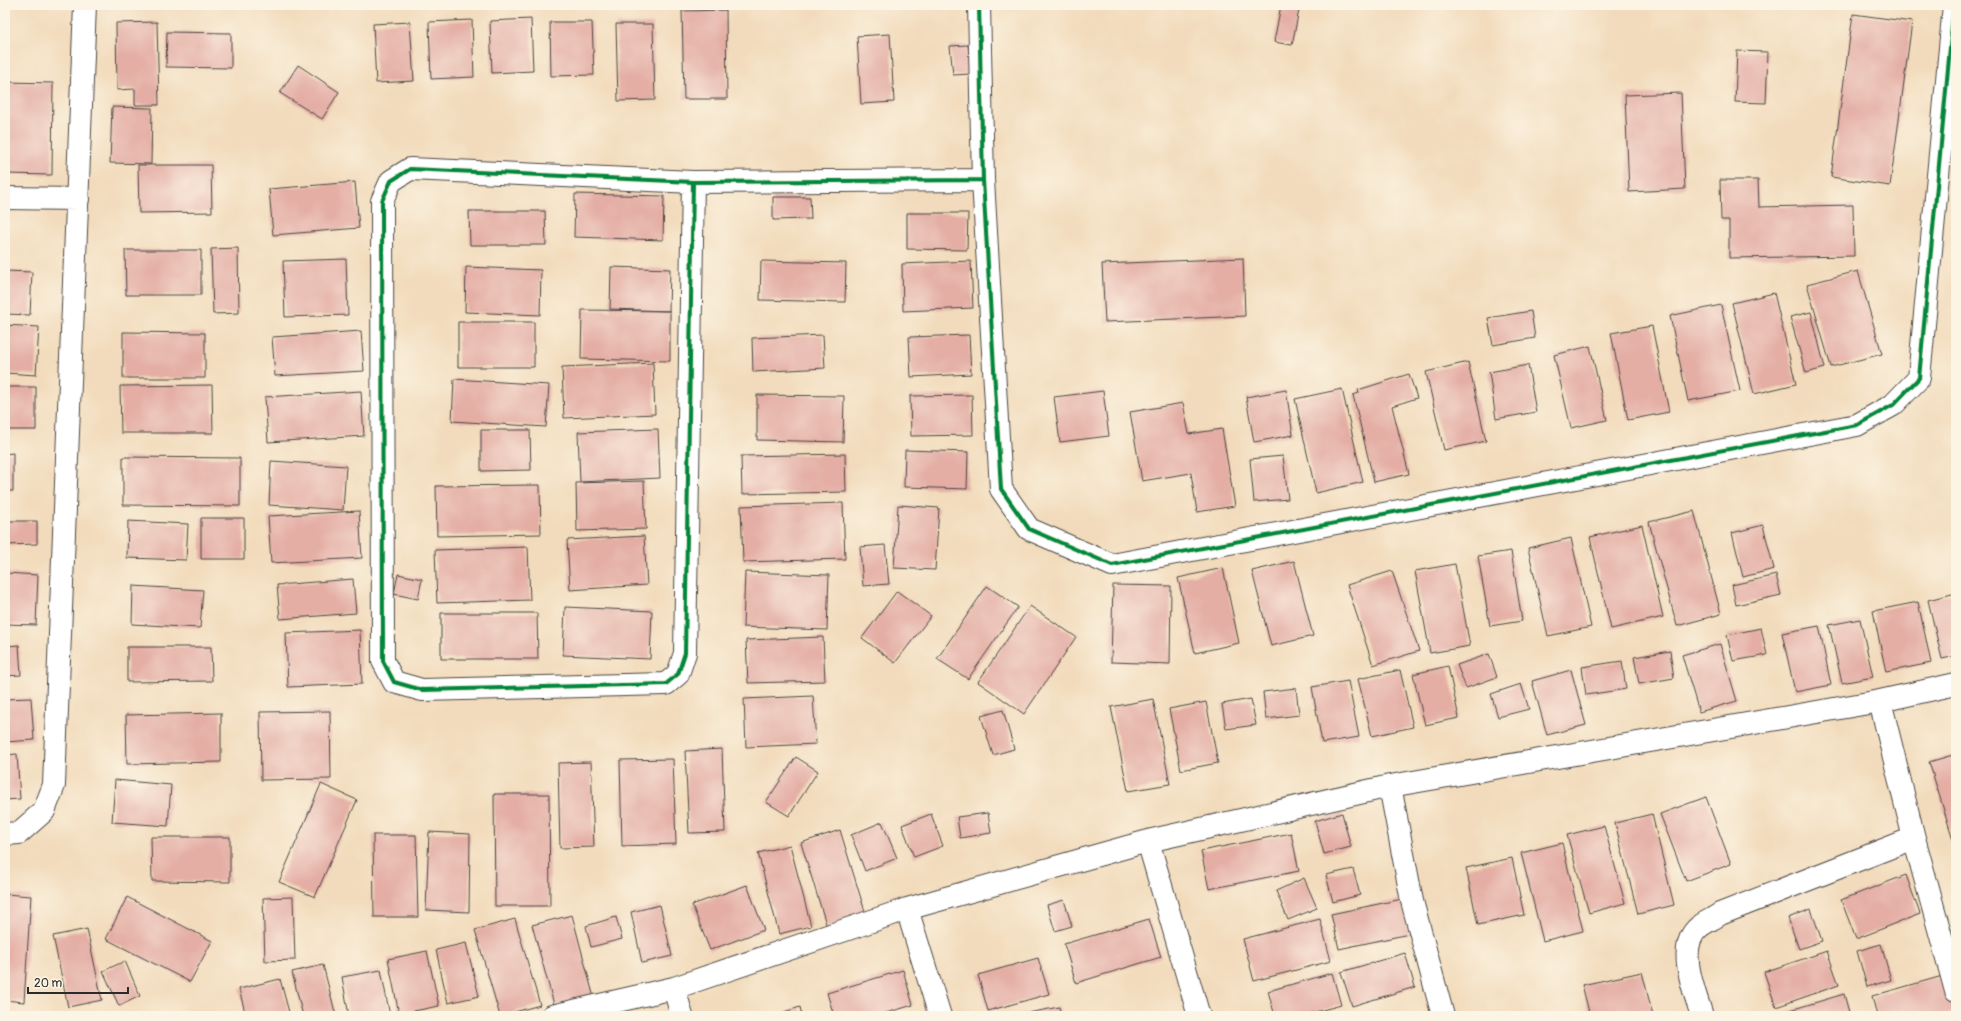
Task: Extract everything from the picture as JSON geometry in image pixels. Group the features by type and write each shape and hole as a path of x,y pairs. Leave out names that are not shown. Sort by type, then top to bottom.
{"street":[{"path":"5,834 19,833 44,811 54,785 85,5"},
{"path":"980,5 983,180 1001,489 1029,529 1112,565 1857,425 1893,405 1919,378 1954,5"},
{"path":"693,182 685,653 678,674 666,684 422,690 394,682 383,661 382,201 391,181 410,169 693,182 983,180"},
{"path":"5,198 78,199"},
{"path":"552,1016 674,988 907,909 1148,841 1390,786 1880,701 1956,684"},
{"path":"1880,701 1914,838 1956,991"},
{"path":"1390,786 1412,902 1443,1016"},
{"path":"1702,1016 1688,968 1688,944 1698,928 1720,914 1914,838"},
{"path":"1148,841 1199,1016"},
{"path":"907,909 940,1016"},
{"path":"674,988 682,1016"}],"building":[{"path":"1281,5 1300,5 1292,45 1274,42"},
{"path":"726,10 727,99 684,99 682,11"},
{"path":"1853,14 1912,22 1890,186 1831,177"},
{"path":"531,19 533,71 492,73 490,21"},
{"path":"472,20 474,77 431,79 429,22"},
{"path":"157,22 159,105 135,105 135,89 117,90 116,23"},
{"path":"410,22 414,81 376,83 373,24"},
{"path":"550,22 592,22 594,75 551,76"},
{"path":"616,24 653,24 655,100 618,101"},
{"path":"167,32 231,33 231,68 166,67"},
{"path":"890,34 894,102 861,104 857,36"},
{"path":"968,45 971,74 953,75 950,46"},
{"path":"1737,51 1768,52 1766,103 1735,102"},
{"path":"298,65 339,92 322,119 280,93"},
{"path":"5,82 53,83 52,175 5,174"},
{"path":"1681,93 1685,189 1629,192 1625,95"},
{"path":"112,107 152,108 151,164 110,163"},
{"path":"138,165 211,165 212,212 139,213"},
{"path":"1720,180 1758,180 1759,207 1853,205 1854,256 1729,258 1729,220 1721,220"},
{"path":"355,182 359,228 273,235 269,189"},
{"path":"575,194 664,196 663,240 574,237"},
{"path":"773,197 810,197 811,219 773,220"},
{"path":"469,211 545,211 546,245 470,245"},
{"path":"907,213 968,213 967,250 907,249"},
{"path":"238,248 239,313 213,314 211,249"},
{"path":"125,250 201,250 201,295 126,295"},
{"path":"1243,258 1245,316 1105,322 1102,264"},
{"path":"346,259 348,315 285,317 283,261"},
{"path":"761,261 846,263 845,302 760,300"},
{"path":"971,261 973,308 903,311 902,264"},
{"path":"466,267 541,270 540,315 465,312"},
{"path":"611,267 670,269 669,311 610,309"},
{"path":"5,271 32,272 30,315 5,314"},
{"path":"1858,271 1882,354 1831,367 1807,284"},
{"path":"1774,293 1796,384 1754,394 1732,303"},
{"path":"1721,305 1740,391 1688,401 1670,316"},
{"path":"582,310 670,311 670,361 581,359"},
{"path":"1531,311 1535,338 1493,345 1488,318"},
{"path":"1811,312 1825,368 1806,373 1790,317"},
{"path":"458,322 534,322 534,367 458,367"},
{"path":"5,325 39,327 36,375 5,373"},
{"path":"1652,326 1669,412 1628,420 1611,333"},
{"path":"361,331 364,371 275,376 272,337"},
{"path":"123,332 205,333 205,378 123,378"},
{"path":"823,335 825,368 753,372 752,338"},
{"path":"969,335 971,374 911,377 909,337"},
{"path":"1590,346 1607,420 1571,428 1554,355"},
{"path":"1468,362 1486,441 1444,450 1426,372"},
{"path":"653,363 655,414 564,418 562,367"},
{"path":"1528,365 1536,412 1496,419 1489,372"},
{"path":"1409,374 1417,398 1392,406 1409,474 1374,482 1353,395 1359,393 1358,390"},
{"path":"454,379 549,385 546,427 452,421"},
{"path":"212,385 213,433 121,433 120,386"},
{"path":"5,387 36,387 36,430 5,430"},
{"path":"1342,389 1363,482 1316,493 1295,399"},
{"path":"1286,390 1293,435 1254,442 1246,397"},
{"path":"361,391 364,436 268,442 265,397"},
{"path":"1103,391 1109,436 1060,442 1054,397"},
{"path":"757,395 844,396 843,442 757,440"},
{"path":"972,395 973,435 911,436 910,396"},
{"path":"1183,403 1189,434 1222,429 1235,506 1197,512 1191,473 1142,481 1130,412"},
{"path":"658,429 660,478 580,482 578,432"},
{"path":"481,430 530,430 531,470 481,471"},
{"path":"905,450 968,452 967,489 904,487"},
{"path":"13,453 13,491 5,491 5,454"},
{"path":"845,454 846,492 742,494 741,456"},
{"path":"1283,456 1288,499 1254,502 1250,459"},
{"path":"123,457 240,458 240,506 123,505"},
{"path":"271,461 346,466 343,510 269,505"},
{"path":"644,481 646,529 577,531 576,483"},
{"path":"540,485 541,534 437,536 436,486"},
{"path":"843,503 845,559 743,562 741,506"},
{"path":"898,505 939,508 935,570 894,568"},
{"path":"359,511 362,558 271,563 268,516"},
{"path":"1694,511 1721,614 1677,626 1649,522"},
{"path":"201,518 244,518 244,559 201,559"},
{"path":"5,521 37,521 37,544 5,545"},
{"path":"128,521 188,524 186,560 127,558"},
{"path":"1642,525 1663,617 1611,629 1590,537"},
{"path":"1763,525 1774,569 1743,577 1732,533"},
{"path":"644,536 647,585 570,590 567,540"},
{"path":"1571,538 1591,627 1548,636 1528,548"},
{"path":"885,545 889,584 863,586 860,547"},
{"path":"528,547 530,600 437,603 435,550"},
{"path":"1511,551 1522,621 1490,626 1478,556"},
{"path":"1294,561 1313,636 1271,646 1252,571"},
{"path":"1455,564 1470,646 1430,653 1415,571"},
{"path":"1223,568 1239,643 1195,653 1178,578"},
{"path":"1392,571 1419,651 1373,665 1347,585"},
{"path":"745,572 829,575 827,630 743,627"},
{"path":"5,573 38,575 36,625 5,624"},
{"path":"398,574 422,579 418,599 394,594"},
{"path":"1776,575 1781,595 1736,605 1732,585"},
{"path":"353,579 356,613 280,619 277,585"},
{"path":"1113,585 1171,586 1170,664 1111,662"},
{"path":"133,586 203,590 200,628 132,624"},
{"path":"987,586 1018,607 968,679 937,659"},
{"path":"897,591 931,616 895,663 862,638"},
{"path":"1956,593 1956,656 1942,659 1928,600"},
{"path":"1918,602 1931,663 1886,672 1873,611"},
{"path":"1030,606 1076,637 1024,714 978,682"},
{"path":"565,607 652,611 650,659 563,655"},
{"path":"441,613 537,613 538,659 441,659"},
{"path":"1860,619 1873,677 1842,683 1829,625"},
{"path":"1819,626 1831,685 1795,692 1782,633"},
{"path":"1761,628 1767,655 1733,661 1727,635"},
{"path":"360,630 362,684 288,687 286,633"},
{"path":"823,637 825,681 748,683 746,640"},
{"path":"1720,644 1737,701 1699,712 1682,655"},
{"path":"19,645 21,675 5,676 5,646"},
{"path":"127,647 211,647 212,681 127,682"},
{"path":"1670,651 1674,678 1639,684 1634,657"},
{"path":"1489,654 1497,677 1466,688 1457,665"},
{"path":"1622,661 1626,689 1586,695 1582,667"},
{"path":"1448,666 1459,718 1425,725 1413,674"},
{"path":"1400,670 1413,727 1372,736 1358,679"},
{"path":"1571,670 1586,725 1547,735 1532,681"},
{"path":"1348,681 1359,737 1322,743 1312,687"},
{"path":"1521,684 1529,709 1498,717 1491,694"},
{"path":"1296,688 1299,715 1266,719 1263,692"},
{"path":"813,696 816,744 746,747 744,699"},
{"path":"31,698 34,740 5,742 5,699"},
{"path":"1153,699 1170,784 1128,791 1111,707"},
{"path":"1251,699 1256,725 1226,729 1222,704"},
{"path":"1206,702 1218,763 1181,770 1169,709"},
{"path":"1003,710 1014,749 993,755 981,716"},
{"path":"330,711 331,779 261,780 260,712"},
{"path":"221,713 221,762 127,764 126,715"},
{"path":"722,749 725,832 689,833 685,751"},
{"path":"17,754 20,799 5,800 5,755"},
{"path":"1956,754 1956,849 1929,762"},
{"path":"796,757 818,771 789,816 766,802"},
{"path":"673,759 676,844 622,846 620,760"},
{"path":"591,762 594,847 560,848 558,763"},
{"path":"115,780 171,785 168,826 112,822"},
{"path":"321,784 357,800 315,897 279,882"},
{"path":"494,794 549,794 550,906 495,906"},
{"path":"1706,797 1731,864 1686,881 1660,814"},
{"path":"988,813 991,833 960,838 957,817"},
{"path":"1342,813 1351,847 1324,854 1315,821"},
{"path":"931,814 943,846 914,857 902,825"},
{"path":"1652,814 1674,905 1638,914 1615,823"},
{"path":"882,822 897,858 865,871 851,835"},
{"path":"1604,826 1625,903 1589,913 1567,835"},
{"path":"840,830 866,915 827,927 801,843"},
{"path":"429,832 470,834 469,912 426,910"},
{"path":"1291,833 1299,871 1209,889 1201,851"},
{"path":"373,835 416,835 418,917 374,917"},
{"path":"151,837 230,837 230,882 152,881"},
{"path":"1562,843 1583,931 1543,941 1521,853"},
{"path":"790,845 811,926 779,934 758,853"},
{"path":"1512,858 1524,915 1478,925 1466,868"},
{"path":"1353,869 1360,895 1333,902 1326,875"},
{"path":"1906,875 1920,914 1856,939 1841,900"},
{"path":"1304,878 1317,908 1288,920 1276,891"},
{"path":"747,885 764,930 710,950 692,905"},
{"path":"5,894 31,896 24,1002 5,1000"},
{"path":"127,897 212,941 190,982 106,939"},
{"path":"293,897 295,960 265,961 263,898"},
{"path":"1402,899 1409,934 1339,949 1331,914"},
{"path":"1064,900 1072,926 1055,931 1047,905"},
{"path":"660,905 672,956 642,963 631,912"},
{"path":"1811,909 1822,941 1799,949 1788,918"},
{"path":"572,915 594,998 555,1008 532,925"},
{"path":"616,917 622,939 591,947 586,926"},
{"path":"515,919 540,1005 500,1016 475,930"},
{"path":"1149,919 1161,957 1076,983 1064,944"},
{"path":"1320,919 1331,961 1254,981 1243,939"},
{"path":"87,929 102,1000 68,1007 53,936"},
{"path":"466,943 479,996 448,1003 436,950"},
{"path":"1881,944 1891,980 1867,987 1857,951"},
{"path":"427,951 439,1006 399,1014 388,959"},
{"path":"1827,951 1839,985 1776,1007 1764,972"},
{"path":"1405,953 1415,987 1352,1006 1341,972"},
{"path":"1038,958 1049,994 988,1011 978,975"},
{"path":"125,961 140,996 119,1006 103,971"},
{"path":"323,965 336,1016 303,1016 292,972"},
{"path":"381,970 390,1016 349,1016 342,977"},
{"path":"903,970 913,1005 876,1016 834,1016 827,993"},
{"path":"1642,972 1653,1016 1590,1016 1582,985"},
{"path":"1332,973 1341,1005 1301,1016 1275,1016 1268,991"},
{"path":"1946,975 1956,1012 1941,1016 1877,1016 1872,996"},
{"path":"280,979 290,1016 246,1016 239,989"},
{"path":"1844,994 1850,1016 1778,1016 1777,1014"},
{"path":"800,1007 802,1016 786,1016 784,1012"},
{"path":"1059,1007 1061,1016 1018,1016 1018,1015"},
{"path":"1351,1013 1352,1016 1342,1016"}],"cycle path":[{"path":"693,182 685,653 678,674 666,684 422,690 394,682 383,661 382,201 391,181 410,169 693,182 983,180 979,5"},
{"path":"983,180 1001,489 1029,529 1112,565 1857,425 1893,405 1919,378 1954,5"}]}
